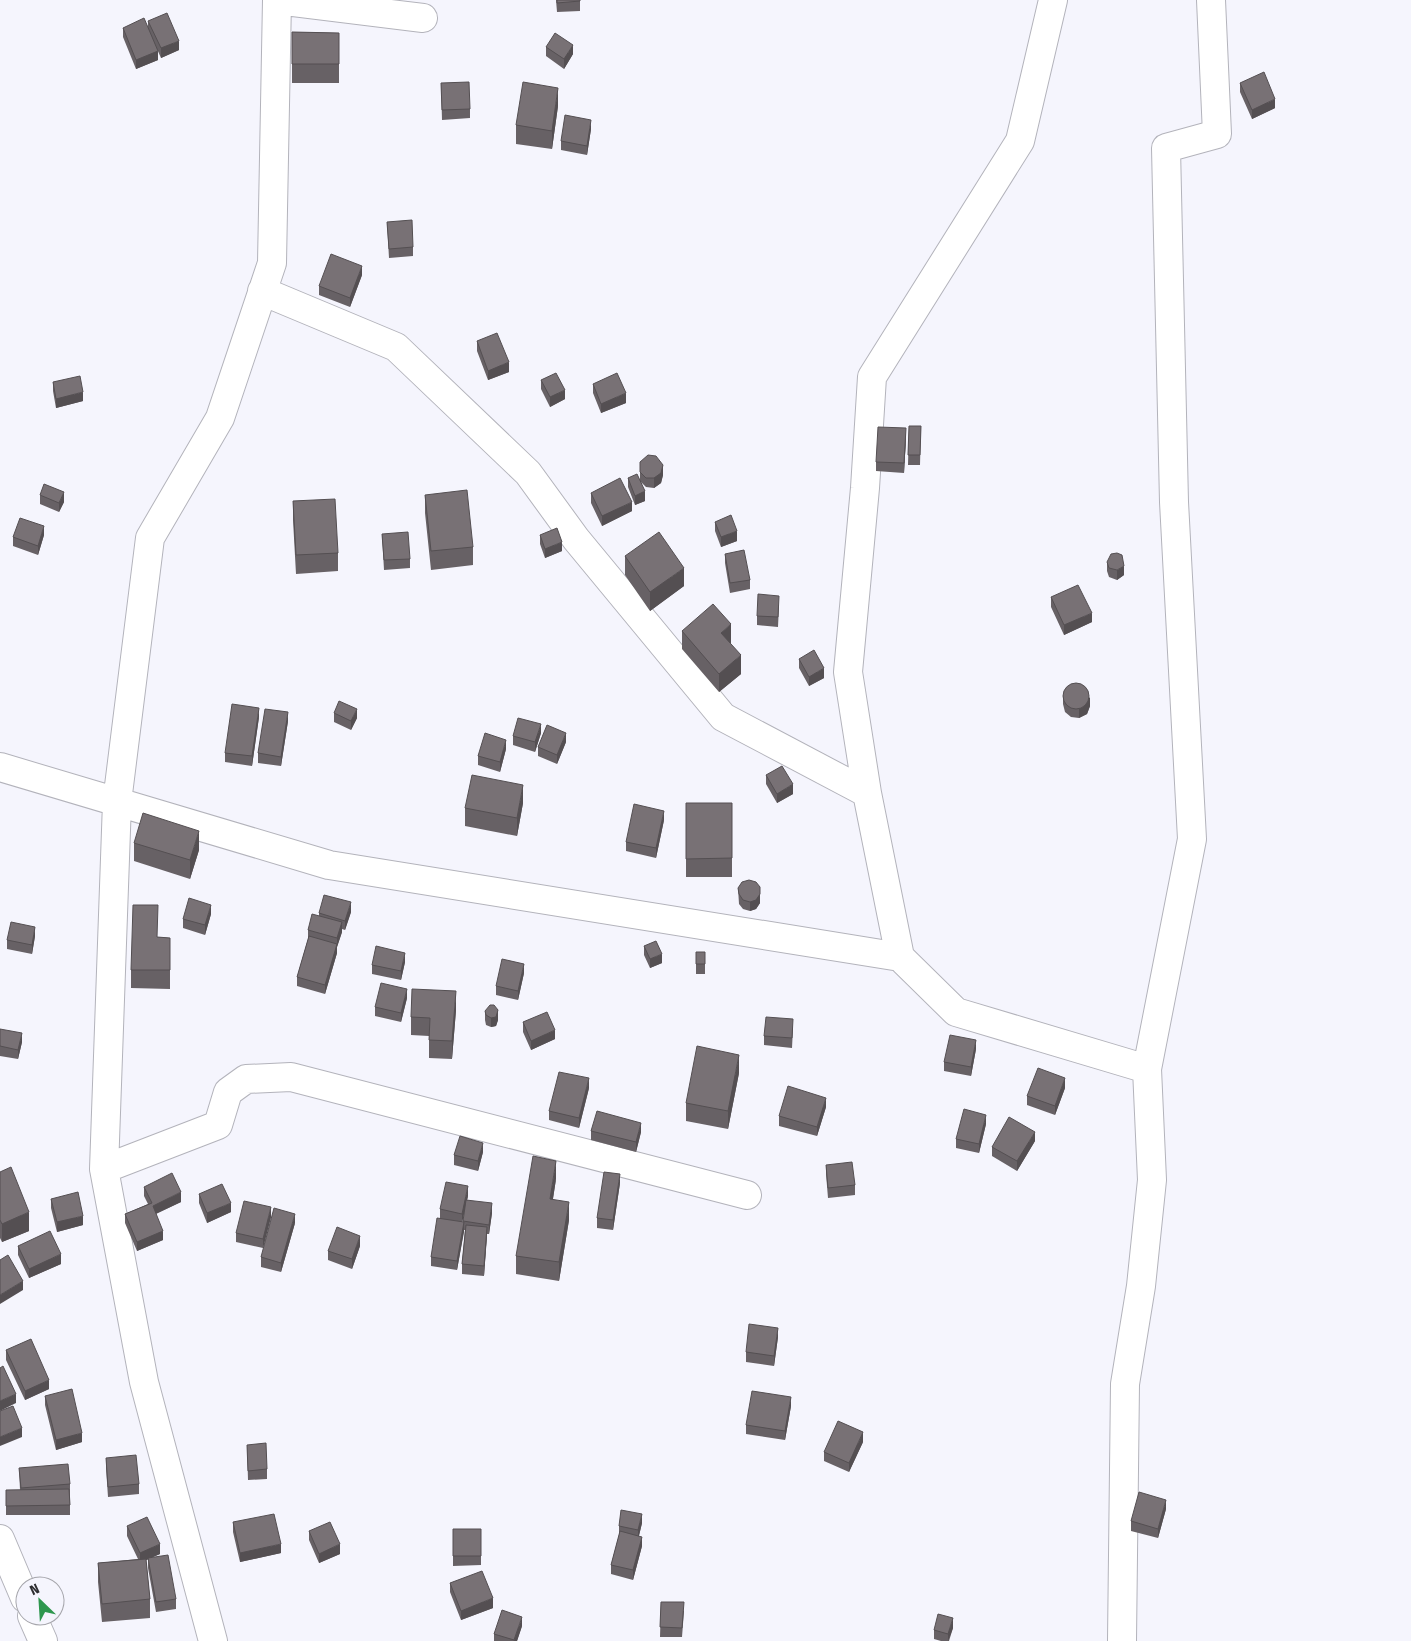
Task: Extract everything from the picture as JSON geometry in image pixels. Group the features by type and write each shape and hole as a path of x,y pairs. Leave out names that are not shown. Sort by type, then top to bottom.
{"street":[{"path":"212,1641 144,1382 104,1169 117,802 150,538 220,418 272,263 277,0 423,18"},
{"path":"1053,0 1020,141 872,377 865,488 848,672 867,793 900,957 956,1012 1147,1069"},
{"path":"1122,1641 1125,1384 1141,1286 1152,1180 1147,1069 1192,839 1174,502 1166,148 1217,134 1211,0"},
{"path":"262,291 396,347 528,473 576,539 723,717 867,793"},
{"path":"0,767 329,865 900,957"},
{"path":"104,1169 218,1125 228,1092 246,1080 291,1077 747,1195"},
{"path":"0,1539 16,1576"},
{"path":"36,1626 43,1641"}],"building":[{"path":"557,0 580,0 580,1 557,3"},
{"path":"167,13 179,41 161,48 148,21"},
{"path":"144,18 158,51 136,60 123,28"},
{"path":"292,32 339,33 339,64 292,64"},
{"path":"555,33 573,45 564,59 546,47"},
{"path":"1264,72 1275,99 1252,110 1240,83"},
{"path":"469,82 470,109 442,110 441,83"},
{"path":"523,82 558,88 552,131 516,125"},
{"path":"565,115 591,120 587,146 561,141"},
{"path":"412,220 413,247 389,249 387,222"},
{"path":"331,254 362,266 350,298 319,286"},
{"path":"497,333 509,362 488,371 477,341"},
{"path":"556,373 565,390 550,397 541,380"},
{"path":"617,373 626,393 601,404 593,384"},
{"path":"80,376 83,392 56,399 53,382"},
{"path":"909,426 921,426 920,455 908,455"},
{"path":"878,427 906,428 904,463 876,462"},
{"path":"648,455 656,456 663,465 661,473 654,478 646,478 640,472 640,462"},
{"path":"637,474 645,491 635,496 628,478"},
{"path":"620,478 632,502 602,516 591,493"},
{"path":"44,484 64,492 59,503 40,495"},
{"path":"467,490 473,547 431,551 425,495"},
{"path":"335,499 338,553 296,555 293,501"},
{"path":"731,515 737,531 721,537 715,522"},
{"path":"20,518 44,526 38,546 13,537"},
{"path":"557,528 562,542 545,549 540,535"},
{"path":"408,532 410,559 384,560 382,534"},
{"path":"659,532 684,568 650,592 625,556"},
{"path":"744,550 750,580 730,583 725,554"},
{"path":"1117,553 1122,555 1124,566 1117,570 1109,568 1107,562 1111,554"},
{"path":"1078,585 1092,613 1064,625 1051,597"},
{"path":"758,594 779,596 778,617 757,616"},
{"path":"713,604 731,624 721,633 741,655 719,674 682,631"},
{"path":"814,650 824,668 809,677 799,659"},
{"path":"1076,683 1085,687 1089,696 1085,705 1076,709 1067,705 1063,696 1067,687"},
{"path":"339,701 357,709 351,721 334,713"},
{"path":"232,704 259,708 252,756 225,753"},
{"path":"265,709 288,712 281,757 258,753"},
{"path":"518,718 541,724 535,742 513,736"},
{"path":"547,725 566,733 557,755 538,747"},
{"path":"485,733 506,740 500,762 478,756"},
{"path":"782,766 793,784 777,794 766,775"},
{"path":"472,775 523,785 517,818 465,808"},
{"path":"686,803 732,803 732,858 686,859"},
{"path":"634,804 664,811 656,848 626,842"},
{"path":"143,813 199,831 190,860 134,843"},
{"path":"749,880 756,882 760,887 760,894 756,900 750,902 743,900 738,888 742,882"},
{"path":"324,895 351,902 345,921 319,913"},
{"path":"189,898 211,905 205,925 183,919"},
{"path":"133,905 158,905 157,937 170,938 170,970 131,970"},
{"path":"312,914 342,922 337,938 308,930"},
{"path":"11,922 35,927 32,945 7,940"},
{"path":"309,936 337,944 325,985 297,977"},
{"path":"656,941 662,954 650,959 644,946"},
{"path":"376,946 405,953 401,971 372,965"},
{"path":"696,952 705,952 705,964 696,964"},
{"path":"502,959 524,964 518,991 496,986"},
{"path":"381,983 407,989 401,1013 375,1007"},
{"path":"412,989 456,991 452,1041 429,1040 430,1018 411,1017"},
{"path":"490,1005 494,1005 498,1010 496,1017 491,1018 486,1015 485,1011"},
{"path":"547,1012 555,1030 531,1041 523,1022"},
{"path":"766,1017 793,1019 792,1038 764,1036"},
{"path":"0,1029 22,1033 18,1050 0,1046"},
{"path":"950,1035 976,1040 971,1067 944,1062"},
{"path":"697,1046 739,1055 728,1111 686,1103"},
{"path":"1038,1068 1065,1078 1055,1106 1027,1096"},
{"path":"559,1072 589,1078 579,1118 549,1111"},
{"path":"788,1086 826,1098 817,1127 779,1116"},
{"path":"964,1109 986,1115 979,1144 956,1139"},
{"path":"597,1111 641,1123 636,1142 591,1131"},
{"path":"1009,1117 1035,1132 1017,1161 992,1147"},
{"path":"460,1136 483,1143 478,1161 454,1155"},
{"path":"533,1156 556,1161 550,1199 569,1202 559,1262 516,1256"},
{"path":"852,1162 855,1185 828,1188 826,1165"},
{"path":"11,1167 29,1212 2,1224 0,1220 0,1172"},
{"path":"604,1172 620,1174 613,1220 597,1218"},
{"path":"172,1173 181,1192 153,1206 163,1231 137,1242 125,1214 152,1203 144,1187"},
{"path":"446,1182 468,1186 462,1214 440,1209"},
{"path":"222,1184 231,1203 207,1213 199,1194"},
{"path":"78,1192 83,1216 57,1222 51,1199"},
{"path":"466,1200 492,1203 489,1225 463,1221"},
{"path":"244,1201 271,1207 263,1239 236,1233"},
{"path":"274,1208 295,1214 281,1263 261,1257"},
{"path":"437,1218 464,1222 457,1261 431,1257"},
{"path":"466,1225 487,1227 484,1266 462,1264"},
{"path":"337,1227 360,1236 352,1259 328,1251"},
{"path":"50,1231 61,1254 29,1269 18,1246"},
{"path":"8,1255 23,1281 0,1295 0,1260"},
{"path":"749,1324 778,1328 774,1356 746,1352"},
{"path":"31,1339 49,1380 25,1391 6,1350"},
{"path":"3,1366 16,1394 0,1401 0,1368"},
{"path":"72,1389 82,1433 56,1440 45,1396"},
{"path":"752,1391 791,1397 785,1431 746,1425"},
{"path":"13,1406 22,1428 0,1437 0,1411"},
{"path":"838,1421 863,1432 849,1463 824,1452"},
{"path":"266,1443 267,1469 248,1471 247,1445"},
{"path":"136,1455 139,1484 108,1487 106,1458"},
{"path":"68,1464 70,1484 21,1488 19,1468"},
{"path":"69,1489 70,1505 6,1506 6,1490"},
{"path":"1139,1492 1166,1500 1158,1529 1131,1521"},
{"path":"621,1510 642,1514 638,1530 619,1526"},
{"path":"274,1514 281,1544 240,1553 233,1522"},
{"path":"147,1517 160,1544 140,1553 127,1526"},
{"path":"330,1522 340,1544 319,1554 309,1531"},
{"path":"453,1529 481,1529 481,1556 453,1556"},
{"path":"620,1531 642,1537 633,1570 611,1565"},
{"path":"168,1555 176,1599 156,1602 148,1558"},
{"path":"146,1559 150,1599 102,1604 98,1563"},
{"path":"482,1571 493,1598 461,1611 450,1583"},
{"path":"661,1602 684,1602 682,1628 660,1627"},
{"path":"502,1610 522,1617 514,1640 494,1634"},
{"path":"938,1614 953,1618 948,1634 934,1630"}]}
